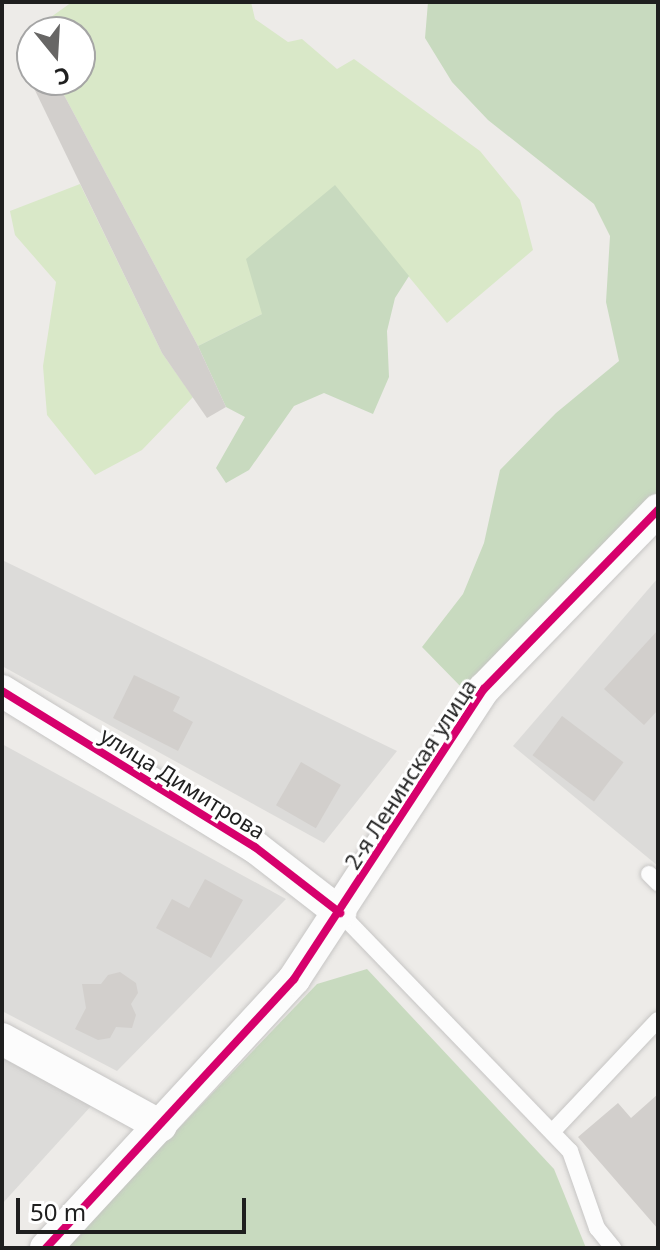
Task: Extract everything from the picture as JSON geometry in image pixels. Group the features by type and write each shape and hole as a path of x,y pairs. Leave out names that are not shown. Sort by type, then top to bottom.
{"street":[{"name":"2-я Ленинская улица","path":"46,1248 294,979 484,689 658,510"},
{"name":"улица Димитрова","path":"2,691 255,847 340,913"},
{"path":"2,1039 161,1126"}],"lane":[{"path":"340,913 570,1151 597,1228 613,1248"},
{"path":"552,1132 658,1020"}],"shaded area":[{"path":"2,560 397,751 324,843 2,666"},
{"path":"658,578 658,866 513,746"},
{"path":"2,744 286,899 117,1071 2,1011"},
{"path":"2,1058 92,1105 2,1204"}],"green space":[{"path":"72,2 251,2 255,19 288,42 302,39 337,69 354,59 480,151 520,200 533,250 447,323 334,186 262,314 198,346 65,96 96,96 96,16 52,16"},
{"path":"428,2 658,2 658,495 464,690 422,647 463,594 484,543 500,470 556,413 619,361 606,302 610,236 594,204 488,120 452,82 425,38"},
{"path":"80,184 162,353 193,397 142,450 95,475 47,415 43,366 56,282 15,235 10,211"},
{"path":"335,185 409,276 395,298 387,331 389,377 373,414 324,393 294,406 249,470 226,483 216,468 245,417 226,407 198,346 262,314 246,259"},
{"path":"367,969 554,1169 586,1248 64,1248 317,984"}],"building":[{"path":"38,96 65,96 198,346 226,407 207,418 162,353"},
{"path":"658,630 658,710 644,725 604,689"},
{"path":"134,675 180,697 173,711 193,722 178,751 113,718"},
{"path":"562,716 623,762 594,801 533,755"},
{"path":"301,762 341,785 316,828 276,805"},
{"path":"205,879 243,900 211,958 156,928 172,899 189,908"},
{"path":"120,972 136,983 138,993 131,1004 136,1015 132,1028 116,1027 110,1038 98,1040 75,1029 86,1008 82,984 101,984 108,975"},
{"path":"658,1094 658,1229 578,1137 618,1103 631,1118"}],"cycle path":[{"path":"46,1248 294,979 484,689 658,510"},
{"path":"2,691 255,847 340,913"}]}
